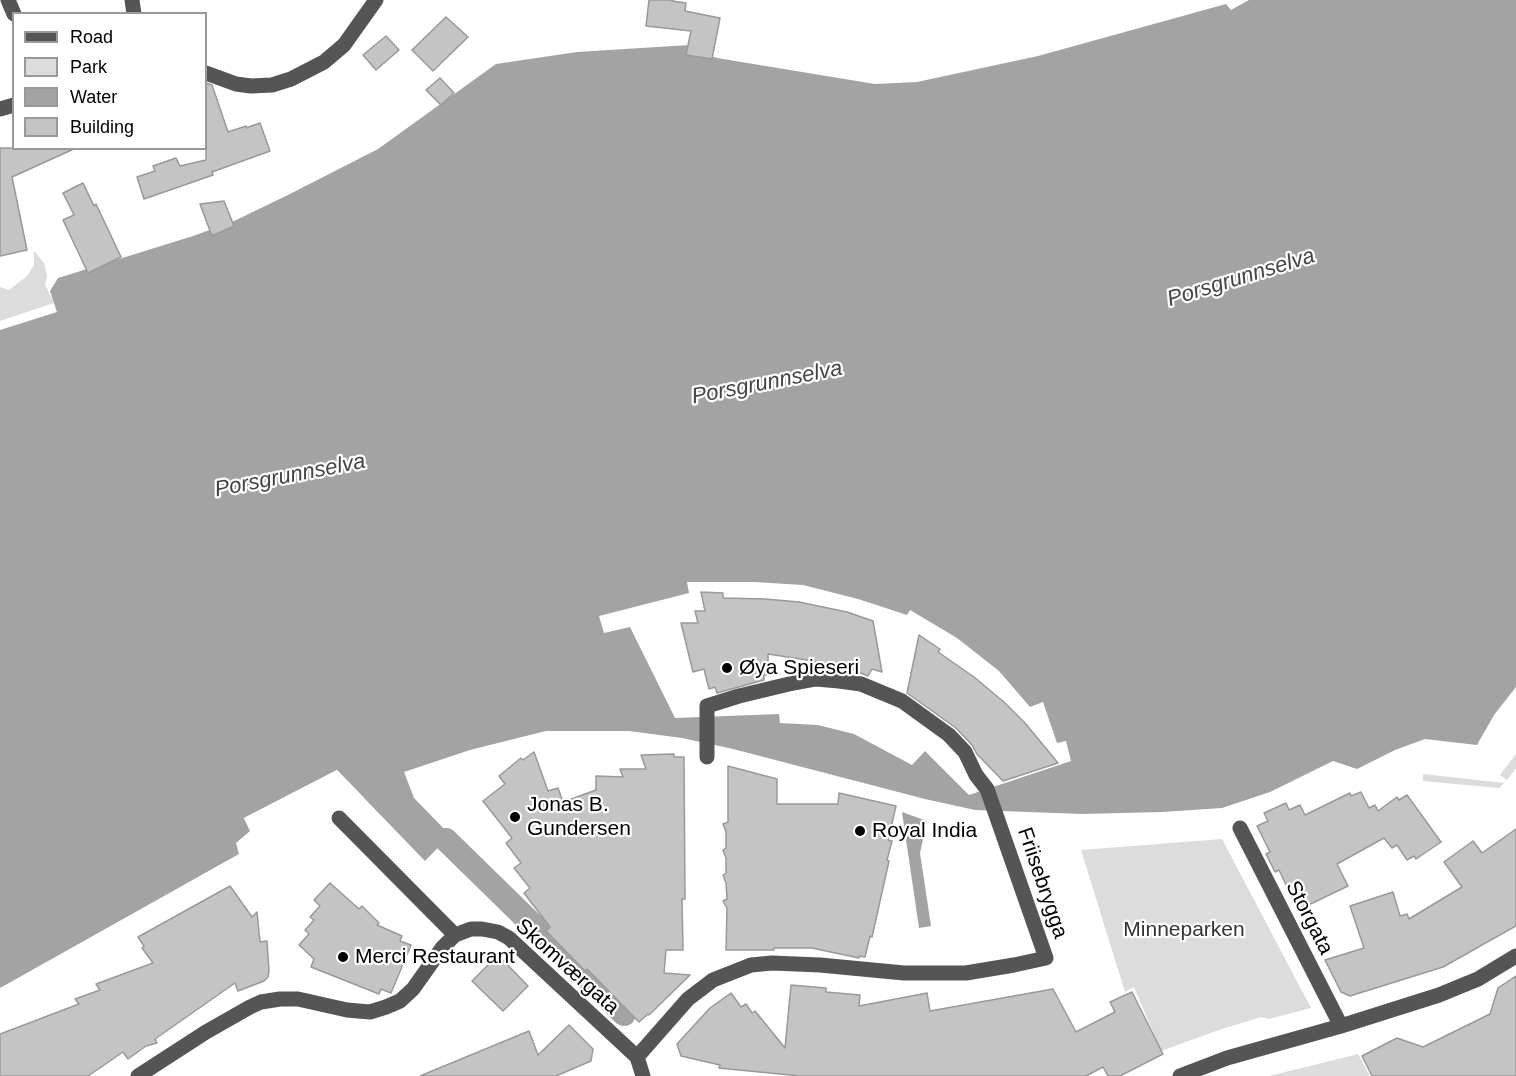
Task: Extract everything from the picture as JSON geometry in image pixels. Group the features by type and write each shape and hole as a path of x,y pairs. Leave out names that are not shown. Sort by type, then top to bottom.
{"street":[{"path":"207,73 236,84 251,86 272,85 291,79 324,62 344,45 376,0"},
{"name":"Friisebrygga","path":"637,1058 688,999 713,980 751,965 772,963 820,965 904,974 966,973 1046,958 987,789 976,775 965,752 949,735 902,700 861,684 816,680 739,696 707,706 707,757"},
{"path":"138,1076 206,1032 261,1002 298,999 347,1010 370,1011 400,1001 413,989 437,954 455,935 339,818"},
{"name":"Storgata","path":"1240,828 1341,1026"},
{"name":"Skomværgata","path":"455,935 471,929 482,929 498,932 509,939 637,1058 643,1076"},
{"path":"1180,1076 1227,1058 1439,995 1478,979 1516,956"}],"green space":[{"path":"34,251 44,263 47,275 45,285 54,303 0,321 0,287 9,290 27,276 34,265"},
{"path":"1516,754 1516,768 1507,780 1500,775"},
{"path":"1423,774 1504,783 1499,788 1423,781"},
{"name":"Minneparken","path":"1222,839 1311,1008 1269,1019 1261,1017 1161,1051 1134,987 1125,992 1081,850"},
{"path":"1358,1054 1370,1076 1269,1076"}],"water":[{"name":"Porsgrunnselva","path":"1249,0 1516,0 1516,687 1494,715 1477,745 1425,739 1395,750 1357,769 1333,761 1270,792 1222,808 1082,814 975,810 682,738 629,731 546,731 470,750 404,772 414,798 450,835 425,861 337,770 244,818 250,831 236,843 239,854 0,988 0,330 57,312 50,291 58,278 232,222 288,195 378,149 496,64 577,52 689,45 689,52 875,84 917,82 1038,56 1226,4 1231,10","holes":["687,582 803,585 907,615 910,610 957,638 999,671 1030,707 1043,702 1057,743 1066,741 1071,761 969,795 925,751 912,765 854,734 818,725 780,723 779,714 675,718 630,627 604,633 599,616 689,593"]},
{"path":"902,812 927,821 920,853 931,926 919,928"}],"pier":[{"path":"337,770 364,798 361,799 337,774 248,820 253,830 252,834 244,818"}],"building":[{"path":"649,0 673,0 686,3 685,11 720,18 712,59 686,55 691,31 646,26"},
{"path":"446,17 468,37 433,71 412,50"},
{"path":"386,36 399,50 376,70 363,55"},
{"path":"440,78 454,93 441,105 426,90"},
{"path":"207,83 212,85 228,132 260,123 270,151 212,172 213,175 144,199 137,177 155,171 153,166 176,158 180,166 206,160"},
{"path":"0,148 72,150 12,177 27,250 0,256"},
{"path":"83,183 94,206 96,204 121,257 88,273 63,220 74,215 63,193"},
{"path":"224,201 234,226 212,236 200,204"},
{"path":"701,592 723,593 723,598 799,602 847,612 873,621 882,672 872,669 868,676 819,662 768,654 768,675 764,675 764,680 717,693 715,687 709,689 704,669 693,672 681,623 698,623 695,611 705,611"},
{"path":"919,635 940,649 938,652 974,677 1005,703 1058,763 1003,781 956,728 907,693"},
{"path":"534,752 548,791 558,788 563,802 596,790 596,776 623,777 620,769 646,769 641,755 674,754 674,757 684,757 683,950 666,950 664,973 690,975 639,1022 546,931 550,927 524,893 530,888 514,868 521,863 506,843 512,838 483,801 505,784 499,776 521,758 523,760"},
{"path":"728,766 777,779 777,804 838,804 839,793 896,806 888,840 892,841 887,860 889,861 872,937 870,936 865,957 859,956 859,958 812,948 726,950 727,908 723,901 727,899 723,875 726,873 726,858 723,850 726,848 726,832 723,824 728,822"},
{"path":"1361,792 1369,808 1375,805 1378,811 1397,797 1399,800 1407,795 1441,842 1416,859 1414,856 1407,860 1397,845 1392,848 1384,838 1337,864 1348,886 1298,910 1279,870 1275,872 1266,854 1270,852 1257,826 1268,821 1264,813 1286,803 1289,810 1300,805 1305,815 1350,793 1351,796"},
{"path":"1516,829 1516,926 1443,967 1350,996 1341,992 1325,960 1364,948 1350,906 1393,892 1400,916 1407,914 1409,919 1462,887 1444,862 1473,841 1482,853"},
{"path":"330,883 359,909 362,906 379,923 377,925 402,936 400,941 411,945 391,993 381,989 379,994 311,967 314,959 299,945 309,934 305,930 314,920 310,917 320,906 314,900"},
{"path":"230,886 252,917 257,912 260,942 267,941 269,971 264,981 238,991 235,983 155,1039 157,1043 146,1046 128,1059 123,1052 88,1076 0,1076 0,1034 79,1004 75,999 100,990 96,984 153,963 142,948 144,946 138,937"},
{"path":"498,955 528,986 503,1011 472,981"},
{"path":"1516,976 1516,1076 1372,1076 1362,1056 1397,1038 1423,1047 1490,1014 1498,988"},
{"path":"791,985 826,988 826,992 860,995 859,1006 927,993 930,1011 1053,989 1076,1032 1115,1012 1110,1002 1132,992 1163,1054 1120,1076 1108,1076 1103,1067 1086,1076 800,1076 719,1068 720,1065 681,1056 677,1044 710,1008 731,993 741,1007 746,1004 752,1013 755,1011 785,1048"},
{"path":"569,1025 593,1049 591,1061 556,1076 420,1076 529,1031 538,1055"}],"waterway":[{"path":"446,840 624,1014"}],"place":[{"name":"Øya Spieseri","path":"727,668"},
{"name":"Jonas B. Gundersen","path":"515,817"},
{"name":"Royal India","path":"860,831"},
{"name":"Merci Restaurant","path":"343,957"}]}
